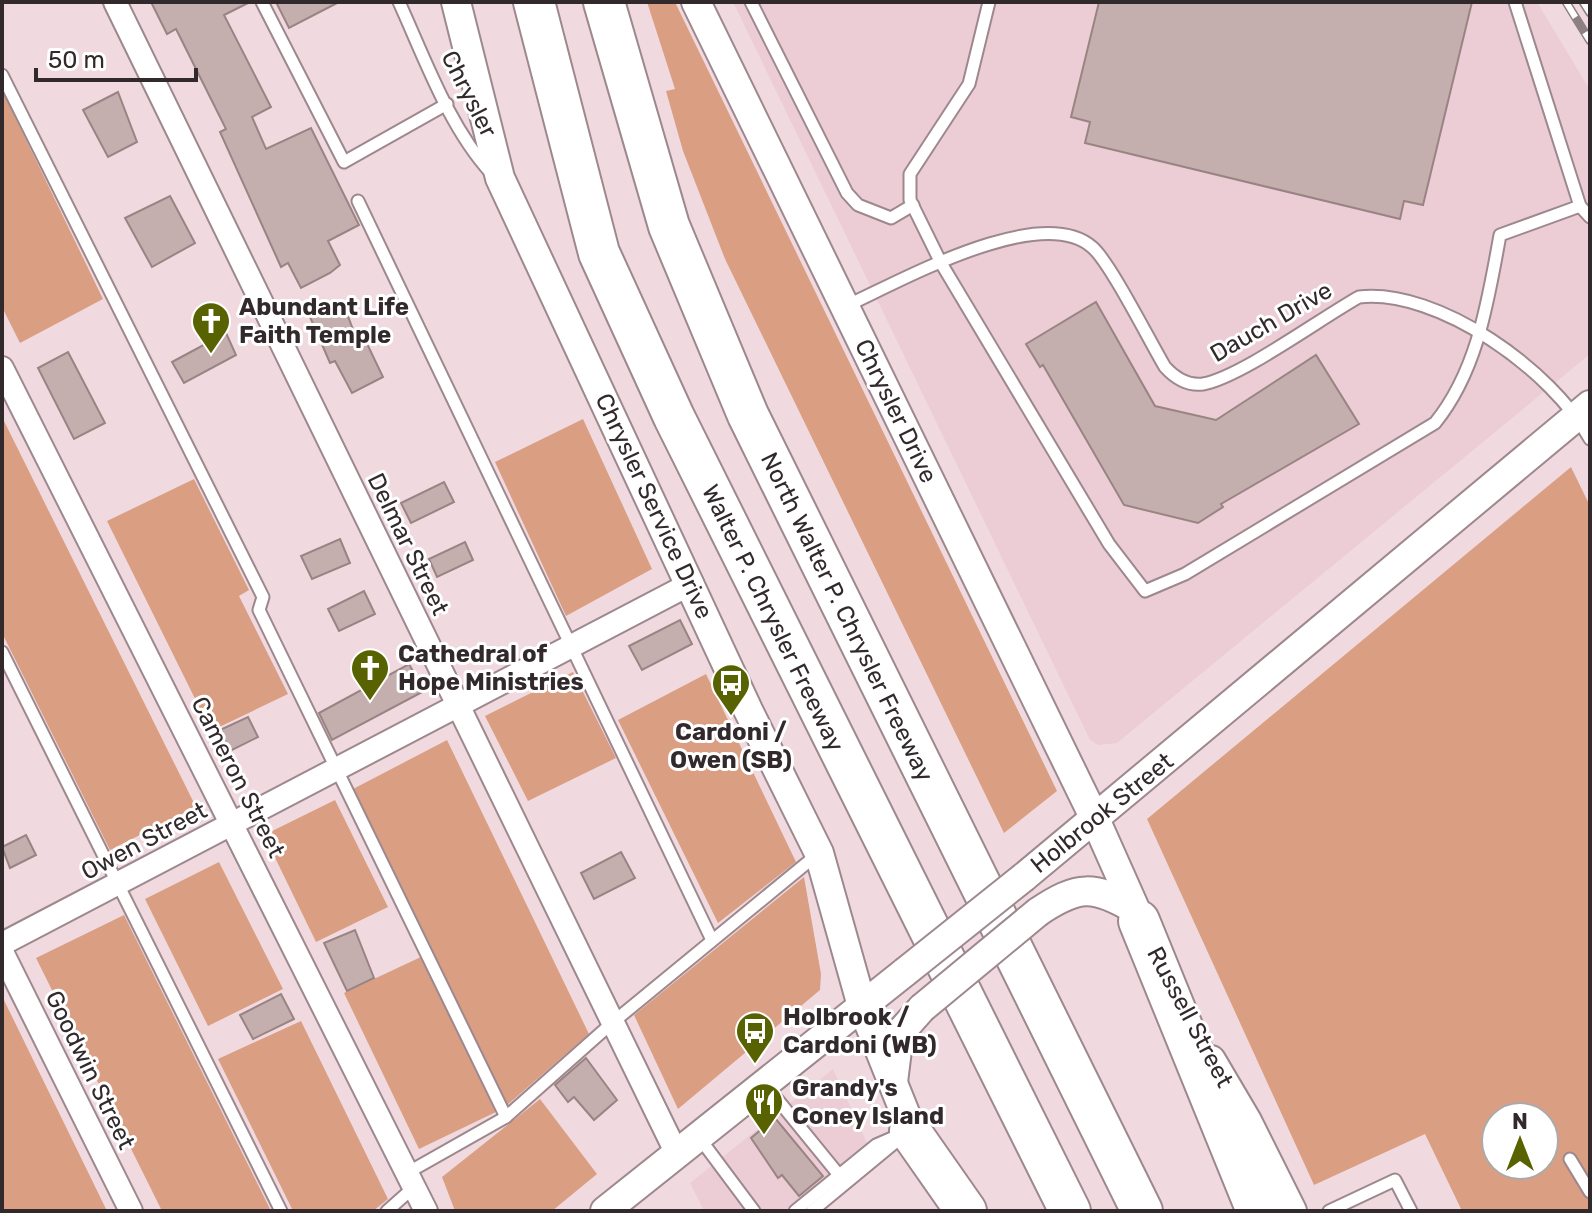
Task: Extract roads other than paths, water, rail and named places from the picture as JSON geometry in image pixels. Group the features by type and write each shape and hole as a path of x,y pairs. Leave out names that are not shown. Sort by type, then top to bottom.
{"highway":[{"name":"Walter P. Chrysler Freeway","path":"534,2 599,253 674,417 1070,1211"},
{"name":"North Walter P. Chrysler Freeway","path":"604,2 669,226 748,415 1142,1211"},
{"path":"1137,915 1257,1211"},
{"path":"908,1126 966,1211"}],"street":[{"name":"Delmar Street","path":"115,2 612,1023 687,1144"},
{"name":"Chrysler Service Drive","path":"456,2 500,178 692,583 748,710 819,853 862,1006 908,1126"},
{"name":"Chrysler Drive","path":"696,2 1095,819"},
{"name":"Cameron Street","path":"2,368 426,1211"},
{"name":"Holbrook Street","path":"605,1211 1024,877 1586,420"},
{"name":"Owen Street","path":"2,944 692,583"},
{"name":"Russell Street","path":"1095,819 1137,915 1190,1023 1247,1121 1292,1211"},
{"path":"893,1088 899,1034 922,1008 1038,912 1060,898 1079,892 1106,892 1137,915"},
{"name":"Goodwin Street","path":"2,952 131,1211"},
{"path":"908,1126 947,1211"}],"lane":[{"path":"262,2 344,162 447,104"},
{"name":"Chrysler","path":"399,2 447,104 477,158 510,201"},
{"path":"751,2 847,193 858,205 891,218 913,205"},
{"path":"989,2 969,84 910,174 913,205 941,263 1109,544 1145,591 1185,574 1435,423 1447,408 1481,334 1500,235 1580,206"},
{"path":"1515,2 1580,206 1590,217"},
{"path":"2,75 263,597 259,610 506,1117"},
{"path":"358,201 711,938"},
{"name":"Dauch Drive","path":"845,307 941,263 1023,236 1064,234 1081,239 1095,248 1165,367 1174,377 1200,384 1234,372 1359,297 1382,294 1407,299 1506,347 1586,420"},
{"path":"2,652 281,1211"},
{"path":"387,1211 411,1180 506,1117 711,938 819,853"},
{"path":"764,1083 839,1175"},
{"path":"795,1211 876,1145 908,1126"},
{"path":"812,1211 908,1126"},
{"path":"687,1144 754,1211"},
{"path":"1570,1159 1588,1183"},
{"path":"1329,1211 1395,1180 1411,1211"}],"railway":[{"path":"1566,2 1590,41"},
{"path":"1583,2 1590,13"}],"place":[{"name":"Abundant Life Faith Temple","path":"211,355"},
{"name":"Cathedral of Hope Ministries","path":"370,702"},
{"name":"Cardoni / Owen (SB)","path":"731,717"},
{"name":"Holbrook / Cardoni (WB)","path":"755,1065"},
{"name":"Grandy's Coney Island","path":"764,1136"}]}
